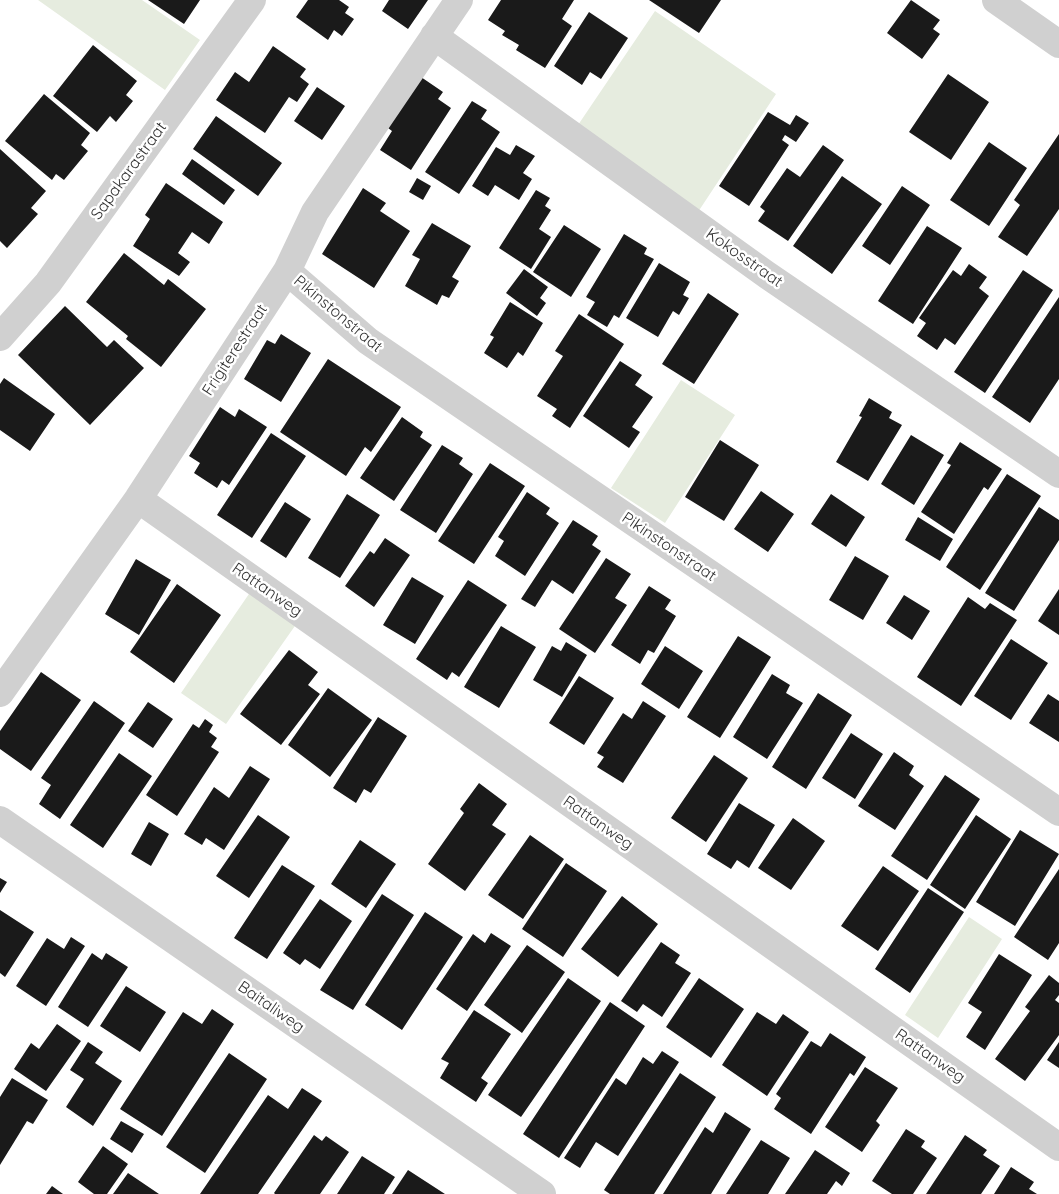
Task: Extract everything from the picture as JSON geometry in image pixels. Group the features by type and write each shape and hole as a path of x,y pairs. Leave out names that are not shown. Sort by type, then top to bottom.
{"street":[{"name":"Sapakarastraat","path":"0,337 48,283 252,0"},
{"name":"Frigiterestraat","path":"0,693 138,499 288,271 315,212 459,0"},
{"path":"996,0 1059,44"},
{"name":"Kokosstraat","path":"434,36 767,275 1059,474"},
{"name":"Pikinstonstraat","path":"288,271 368,341 1059,812"},
{"name":"Rattanweg","path":"138,499 1059,1147"},
{"name":"Baitaliweg","path":"0,820 542,1194"}],"shaded area":[{"path":"38,0 142,0 200,40 165,90"},
{"path":"655,11 776,94 698,212 576,128"},
{"path":"681,380 735,415 665,523 611,488"},
{"path":"251,591 297,623 226,724 181,693"},
{"path":"969,917 1002,939 938,1038 905,1015"}],"building":[{"path":"148,0 200,0 184,24"},
{"path":"308,0 339,0 349,7 345,13 354,19 342,36 334,30 328,40 296,17"},
{"path":"389,0 428,0 408,29 382,11"},
{"path":"501,0 574,0 562,19 572,26 545,68 516,50 519,45 502,35 505,31 488,20"},
{"path":"649,0 721,0 699,33"},
{"path":"911,0 940,20 933,29 940,34 922,59 887,33"},
{"path":"589,12 628,38 601,79 590,72 582,85 554,66"},
{"path":"93,45 137,81 126,95 133,101 116,122 110,116 97,132 53,96"},
{"path":"273,46 306,69 300,77 309,84 297,102 289,97 265,133 216,100 235,72 249,82"},
{"path":"948,74 989,102 951,160 909,132"},
{"path":"421,77 443,92 438,99 451,108 411,170 380,150 392,131 388,128"},
{"path":"317,87 345,106 322,140 294,121"},
{"path":"44,94 90,133 81,145 88,151 64,180 56,174 52,180 5,141"},
{"path":"472,101 487,110 481,119 500,132 459,194 425,172"},
{"path":"768,112 790,125 796,115 809,123 796,142 785,135 782,140 789,145 749,206 719,186"},
{"path":"216,116 282,163 258,196 193,149"},
{"path":"1059,134 1059,209 1027,256 998,237 1020,205 1014,200"},
{"path":"989,142 1027,168 989,226 950,200"},
{"path":"516,145 535,156 523,173 532,179 519,200 495,185 488,196 472,186 496,147 510,155"},
{"path":"823,145 844,160 788,241 758,221 765,211 760,207 787,168 800,177"},
{"path":"0,149 46,191 31,208 38,214 7,248 0,241"},
{"path":"192,159 235,190 224,205 182,174"},
{"path":"842,176 882,204 832,274 793,246"},
{"path":"417,178 431,186 423,200 409,192"},
{"path":"166,183 223,222 209,244 192,232 178,253 190,262 179,276 133,246 150,219 145,215"},
{"path":"902,186 930,205 890,265 862,246"},
{"path":"363,188 386,203 380,211 410,231 374,288 322,254"},
{"path":"536,190 550,198 545,206 551,210 539,229 551,237 531,269 499,248"},
{"path":"432,223 471,246 452,277 459,281 449,298 442,295 437,305 405,286 420,259 412,255"},
{"path":"564,225 601,249 571,297 533,272"},
{"path":"927,226 962,248 913,324 878,301"},
{"path":"624,234 647,248 644,254 654,259 619,318 614,315 607,327 587,315 595,302 586,297"},
{"path":"124,253 164,285 168,279 206,309 161,367 126,339 128,336 86,302"},
{"path":"659,263 690,282 683,295 689,298 679,315 673,311 658,337 626,318"},
{"path":"969,264 987,277 979,288 989,296 955,345 945,338 937,350 917,336 926,323 919,318 953,270 961,276"},
{"path":"524,269 548,287 540,298 546,303 537,316 506,293"},
{"path":"1023,270 1053,290 985,393 954,372"},
{"path":"708,293 739,314 694,384 662,364"},
{"path":"1059,297 1059,379 1030,423 992,397"},
{"path":"510,302 543,323 523,356 518,352 507,368 484,353 494,337 490,335"},
{"path":"65,306 107,347 114,340 144,368 90,425 18,355"},
{"path":"579,314 624,344 570,428 552,416 557,409 537,396 563,356 555,351"},
{"path":"281,334 311,353 281,402 244,379 267,340 275,344"},
{"path":"328,359 401,407 371,452 365,447 346,476 280,432"},
{"path":"620,361 642,375 635,385 653,397 632,427 640,432 629,448 583,416"},
{"path":"4,378 55,414 30,451 0,430 0,384"},
{"path":"869,398 892,412 889,418 902,425 868,481 836,462 862,417 859,416"},
{"path":"220,407 235,417 239,409 267,427 229,485 222,480 217,488 194,473 200,463 189,456"},
{"path":"402,417 423,432 420,437 432,445 394,501 360,478"},
{"path":"271,433 306,456 252,538 217,515"},
{"path":"911,435 944,455 914,505 881,484"},
{"path":"720,440 759,465 724,521 685,497"},
{"path":"960,442 1002,469 988,490 984,487 954,534 921,512 951,465 947,463"},
{"path":"442,445 463,458 459,464 473,474 436,533 400,510"},
{"path":"490,463 525,486 474,564 438,541"},
{"path":"1007,474 1041,496 980,590 946,567"},
{"path":"761,491 794,514 768,552 734,529"},
{"path":"527,492 550,508 546,514 559,523 525,576 495,556 504,541 498,537"},
{"path":"347,494 380,515 340,578 308,558"},
{"path":"831,494 865,517 846,547 811,524"},
{"path":"285,502 311,519 286,558 260,541"},
{"path":"1039,507 1059,520 1059,540 1014,611 985,593"},
{"path":"918,517 953,539 940,561 905,540"},
{"path":"573,520 598,536 592,545 601,551 573,594 552,580 535,607 521,599"},
{"path":"385,538 410,555 374,607 345,586 370,551 374,554"},
{"path":"855,556 889,576 863,620 829,600"},
{"path":"606,558 631,574 615,598 627,605 595,653 559,629"},
{"path":"136,559 171,580 139,635 105,614"},
{"path":"412,577 444,596 415,644 383,625"},
{"path":"468,580 507,605 459,677 452,672 447,680 416,659"},
{"path":"177,584 221,615 174,683 130,652"},
{"path":"649,586 671,600 665,609 676,616 654,653 648,650 640,664 611,645"},
{"path":"1059,589 1059,635 1038,621"},
{"path":"904,595 930,611 912,640 886,623"},
{"path":"968,597 985,609 990,603 1017,620 961,706 917,677"},
{"path":"501,626 536,647 499,708 464,687"},
{"path":"738,636 771,657 720,738 687,717"},
{"path":"1011,639 1048,663 1011,720 974,696"},
{"path":"566,642 587,655 562,697 533,680 552,646 561,651"},
{"path":"665,646 703,671 679,709 641,684"},
{"path":"289,650 318,672 308,685 320,694 281,745 240,714"},
{"path":"41,672 81,700 31,771 0,749 0,731"},
{"path":"772,674 790,685 786,693 803,703 767,759 733,737"},
{"path":"579,676 614,698 584,745 549,723"},
{"path":"328,688 372,720 330,777 288,745"},
{"path":"818,693 852,715 806,789 772,767"},
{"path":"1048,694 1059,701 1059,742 1029,723"},
{"path":"94,701 125,723 60,819 39,804 51,785 41,778"},
{"path":"643,701 666,716 623,783 597,767 604,757 597,753 623,713 632,719"},
{"path":"148,702 173,719 153,748 128,731"},
{"path":"378,717 407,736 371,793 364,789 356,803 333,788"},
{"path":"205,719 213,725 209,732 217,738 211,747 219,752 177,816 146,795 193,724 199,728"},
{"path":"851,733 883,754 855,799 822,778"},
{"path":"894,752 914,766 909,775 924,786 895,830 858,806"},
{"path":"119,753 152,776 103,848 70,825"},
{"path":"714,755 748,778 706,842 671,818"},
{"path":"250,766 270,779 224,850 206,838 202,845 184,834 214,787 229,798"},
{"path":"945,775 980,799 927,880 891,856"},
{"path":"479,783 507,804 492,825 506,834 465,891 428,864 464,813 460,809"},
{"path":"739,803 775,825 749,868 737,860 731,869 707,854"},
{"path":"258,815 290,837 249,898 216,876"},
{"path":"976,815 1011,839 965,909 930,885"},
{"path":"793,818 825,841 791,890 758,868"},
{"path":"149,822 169,834 151,866 131,854"},
{"path":"1020,830 1059,854 1015,926 976,902"},
{"path":"530,835 564,859 523,919 488,895"},
{"path":"360,840 396,864 366,908 331,884"},
{"path":"566,863 607,891 563,957 522,929"},
{"path":"282,865 315,886 267,959 234,938"},
{"path":"883,866 919,891 878,951 841,926"},
{"path":"1059,869 1059,943 1048,960 1014,937"},
{"path":"0,878 7,882 0,893"},
{"path":"928,888 964,912 910,993 875,969"},
{"path":"382,894 414,915 353,1010 320,990"},
{"path":"622,896 658,924 618,977 581,949"},
{"path":"320,899 352,921 320,969 305,959 300,965 283,953"},
{"path":"0,910 34,932 5,977 0,973"},
{"path":"425,912 463,937 402,1030 365,1005"},
{"path":"491,933 511,946 467,1011 436,989 473,934 485,943"},
{"path":"71,937 85,946 46,1006 16,986 47,938 64,949"},
{"path":"661,942 680,955 675,963 691,973 662,1017 643,1004 637,1012 621,1001"},
{"path":"527,945 565,972 522,1033 484,1005"},
{"path":"92,953 102,960 106,953 128,967 88,1027 58,1007"},
{"path":"999,954 1032,975 985,1050 966,1037 982,1012 968,1003"},
{"path":"1049,975 1059,983 1059,995 1055,1000 1059,1003 1059,1035 1025,1081 995,1059 1030,1011 1025,1007"},
{"path":"568,978 601,1001 521,1117 488,1095"},
{"path":"699,978 744,1009 711,1058 666,1027"},
{"path":"126,986 166,1012 140,1052 100,1026"},
{"path":"610,1002 645,1026 559,1158 523,1134"},
{"path":"212,1009 234,1024 162,1136 120,1109 183,1012 202,1024"},
{"path":"474,1010 511,1034 481,1078 488,1083 476,1102 440,1078 449,1063 441,1059"},
{"path":"757,1012 776,1024 783,1014 809,1032 767,1096 722,1065"},
{"path":"57,1024 81,1041 46,1091 14,1069 31,1043 39,1049"},
{"path":"830,1033 866,1057 854,1076 850,1073 811,1134 774,1109 781,1098 776,1094 811,1041 821,1047"},
{"path":"88,1042 103,1052 95,1063 122,1081 93,1126 66,1107 84,1079 70,1070"},
{"path":"1059,1042 1059,1068 1047,1060"},
{"path":"662,1051 679,1062 618,1156 596,1142 580,1168 564,1158 616,1078 626,1085 643,1057 653,1064"},
{"path":"229,1053 267,1079 205,1173 166,1147"},
{"path":"865,1067 898,1088 876,1121 880,1125 862,1152 825,1127"},
{"path":"680,1073 716,1097 654,1194 610,1194 604,1190"},
{"path":"12,1078 48,1100 33,1124 27,1121 0,1165 0,1097"},
{"path":"302,1088 322,1101 258,1194 200,1194 268,1095 288,1109"},
{"path":"725,1112 751,1129 711,1194 663,1194 705,1127 713,1133"},
{"path":"121,1121 144,1134 132,1153 110,1139"},
{"path":"906,1129 925,1141 921,1147 937,1158 913,1194 892,1194 872,1181"},
{"path":"314,1135 322,1141 326,1136 349,1152 320,1194 275,1194 274,1193"},
{"path":"965,1135 987,1150 983,1155 1000,1166 981,1194 926,1194"},
{"path":"761,1140 790,1158 768,1194 726,1194"},
{"path":"103,1146 128,1164 107,1194 94,1194 78,1182"},
{"path":"815,1150 850,1173 842,1186 836,1181 827,1194 785,1194"},
{"path":"362,1156 395,1177 384,1194 337,1194"},
{"path":"1011,1167 1034,1182 1029,1189 1037,1194 994,1194"},
{"path":"408,1170 445,1194 392,1194"},
{"path":"128,1173 159,1194 113,1194"},
{"path":"52,1186 63,1194 46,1194"}]}
